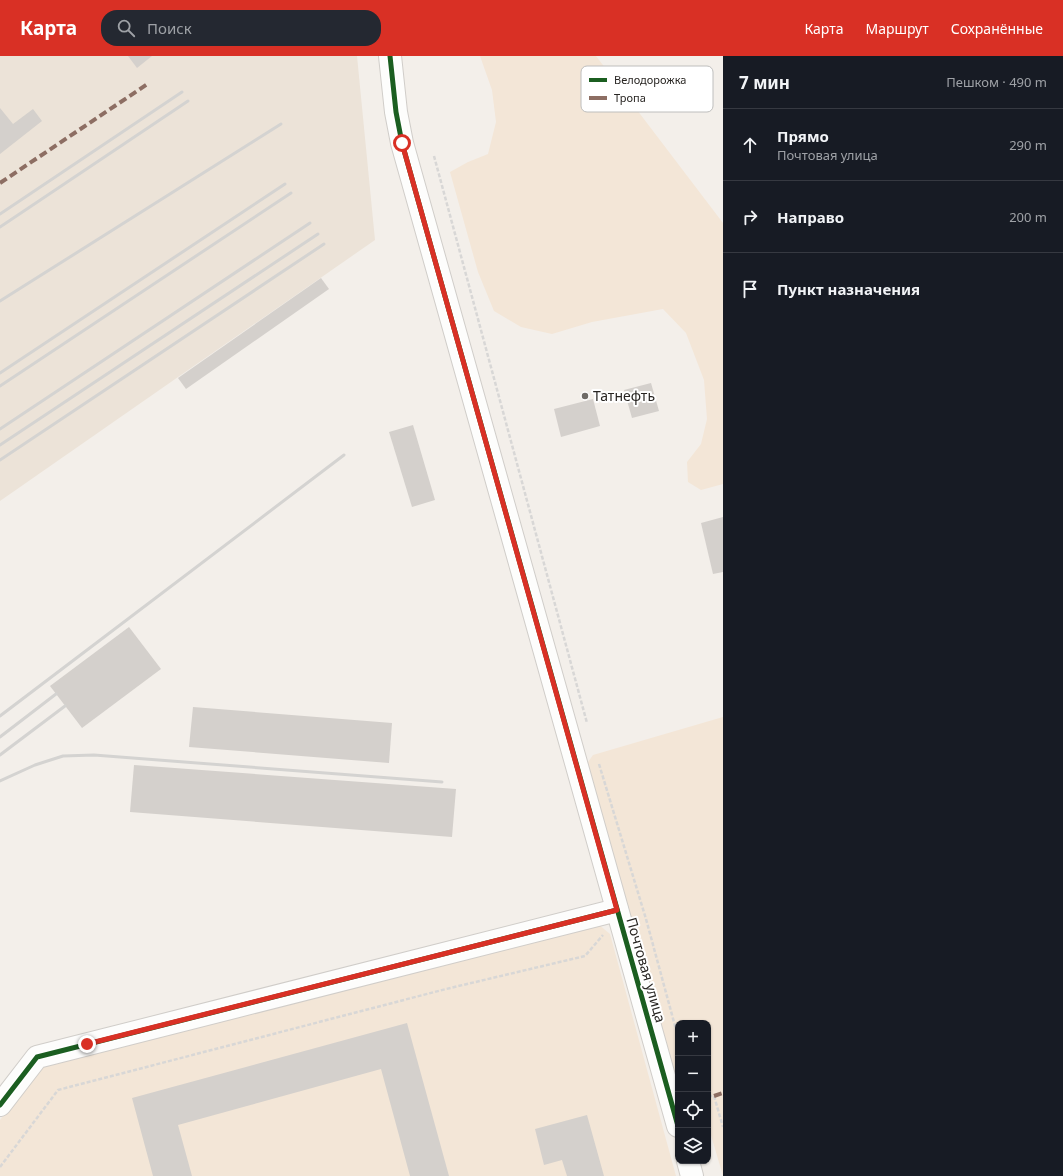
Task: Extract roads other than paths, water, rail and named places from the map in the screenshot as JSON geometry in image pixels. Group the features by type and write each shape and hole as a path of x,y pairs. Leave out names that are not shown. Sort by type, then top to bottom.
{"street":[{"name":"Почтовая улица","path":"390,56 396,112 402,143 675,1115"},
{"path":"0,1106 37,1057 617,910"},
{"path":"689,1164 692,1176"}],"railway":[{"path":"0,214 182,92"},
{"path":"0,227 188,101"},
{"path":"0,301 281,124"},
{"path":"0,373 285,184"},
{"path":"0,386 291,193"},
{"path":"0,429 310,223"},
{"path":"0,445 318,234"},
{"path":"0,460 324,244"},
{"path":"0,716 344,455"},
{"path":"0,737 56,694"},
{"path":"0,755 65,706"},
{"path":"0,781 35,765 63,756 94,755 442,782"}],"place":[{"name":"Татнефть","path":"585,396"}]}
